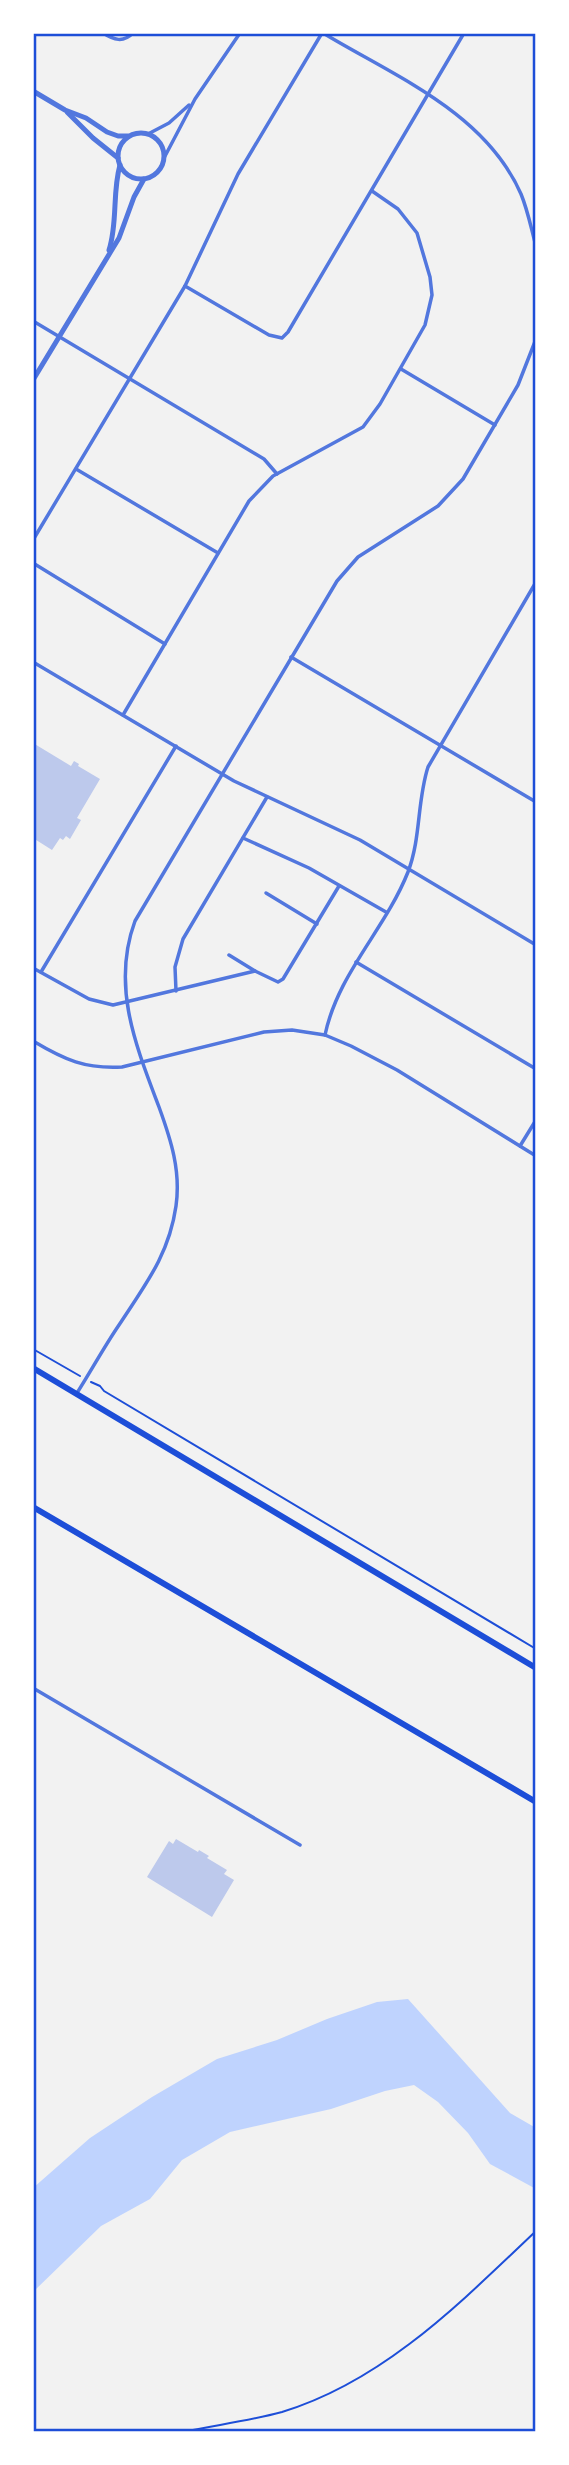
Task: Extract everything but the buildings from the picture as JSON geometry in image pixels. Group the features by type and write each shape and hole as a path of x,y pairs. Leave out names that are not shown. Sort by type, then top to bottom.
{"highway":[{"path":"33,1368 536,1668"},
{"path":"33,1507 536,1802"}],"street":[{"path":"103,33 114,40 122,40 133,33"},
{"path":"120,165 132,177 144,178 158,172 195,99 240,33"},
{"path":"33,540 185,286 239,174 322,33 428,95 466,122 495,152 520,191 536,246"},
{"path":"185,286 269,335 282,338 293,324 464,33"},
{"path":"33,91 113,134 131,136 148,134 169,123 195,99"},
{"path":"65,110 118,158"},
{"path":"148,134 160,143 164,158"},
{"path":"107,256 113,234 114,193 120,165 118,158 121,146 131,136"},
{"path":"33,380 119,238 144,178"},
{"path":"123,715 249,500 277,474 363,427 380,404 425,325 432,295 430,277 417,233 391,202 372,191"},
{"path":"33,321 264,459 277,474"},
{"path":"77,1393 120,1322 152,1276 164,1252 175,1215 177,1177 173,1148 142,1061 127,1003 124,968 135,921 337,580 371,547 421,518 451,494 463,479 518,385 536,339"},
{"path":"401,369 495,425"},
{"path":"76,469 218,553"},
{"path":"33,563 165,644"},
{"path":"324,1035 335,997 409,870 416,846 423,783 439,745 536,583"},
{"path":"291,657 536,802"},
{"path":"33,662 222,774 336,828 536,945"},
{"path":"41,972 176,746"},
{"path":"176,991 175,967 183,939 267,797"},
{"path":"243,838 309,868 386,912"},
{"path":"229,955 278,982 284,979 339,886"},
{"path":"266,893 317,923"},
{"path":"356,962 536,1069"},
{"path":"33,968 104,1004 127,1003 255,971"},
{"path":"33,1041 78,1064 111,1068 264,1032 292,1030 324,1035 351,1045 397,1070 536,1156"},
{"path":"520,1146 536,1120"},
{"path":"33,1688 300,1845"}],"path":[{"path":"33,1349 71,1371"},
{"path":"100,1385 104,1391 536,1649"},
{"path":"183,2432 284,2411 372,2370 446,2316 536,2231"}],"water":[{"path":"408,1999 510,2113 536,2128 536,2189 490,2164 468,2133 438,2102 414,2085 385,2091 331,2109 230,2132 182,2160 150,2199 101,2226 33,2292 33,2188 90,2138 217,2059 277,2040 377,2002"}]}
